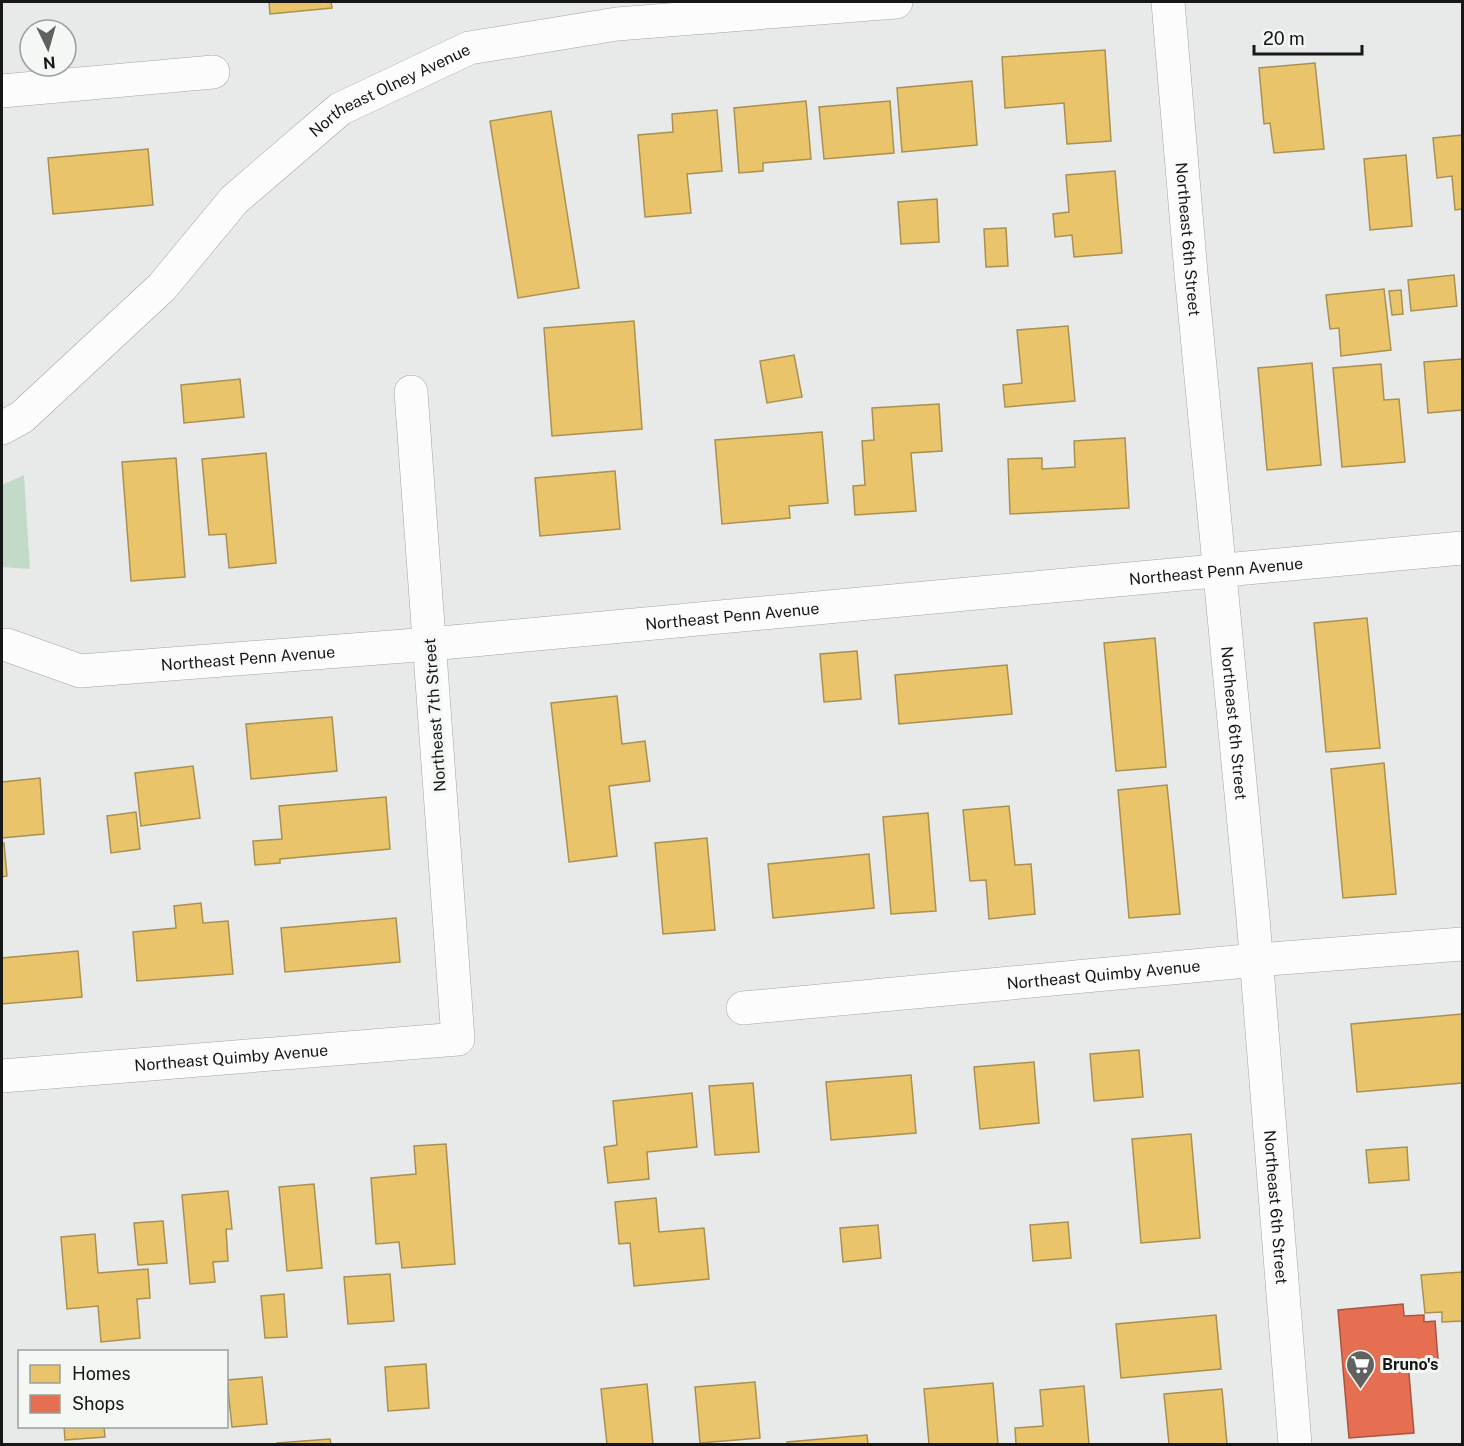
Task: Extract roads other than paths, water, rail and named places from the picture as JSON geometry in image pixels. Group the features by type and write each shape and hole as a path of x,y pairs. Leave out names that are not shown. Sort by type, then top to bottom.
{"street":[{"name":"Northeast Olney Avenue","path":"2,428 22,417 162,287 234,200 340,109 362,98 469,48 617,24 896,2"},
{"name":"Northeast 6th Street","path":"1168,2 1191,273 1257,960 1295,1444"},
{"path":"2,91 213,72"},
{"name":"Northeast 7th Street","path":"411,392 458,1039"},
{"name":"Northeast Penn Avenue","path":"7,645 80,671 429,644 1462,548"},
{"name":"Northeast Quimby Avenue","path":"743,1008 1257,960 1462,944"},
{"name":"Northeast Quimby Avenue","path":"2,1076 458,1039"}],"place":[{"name":"Bruno's","path":"1361,1390"}]}
